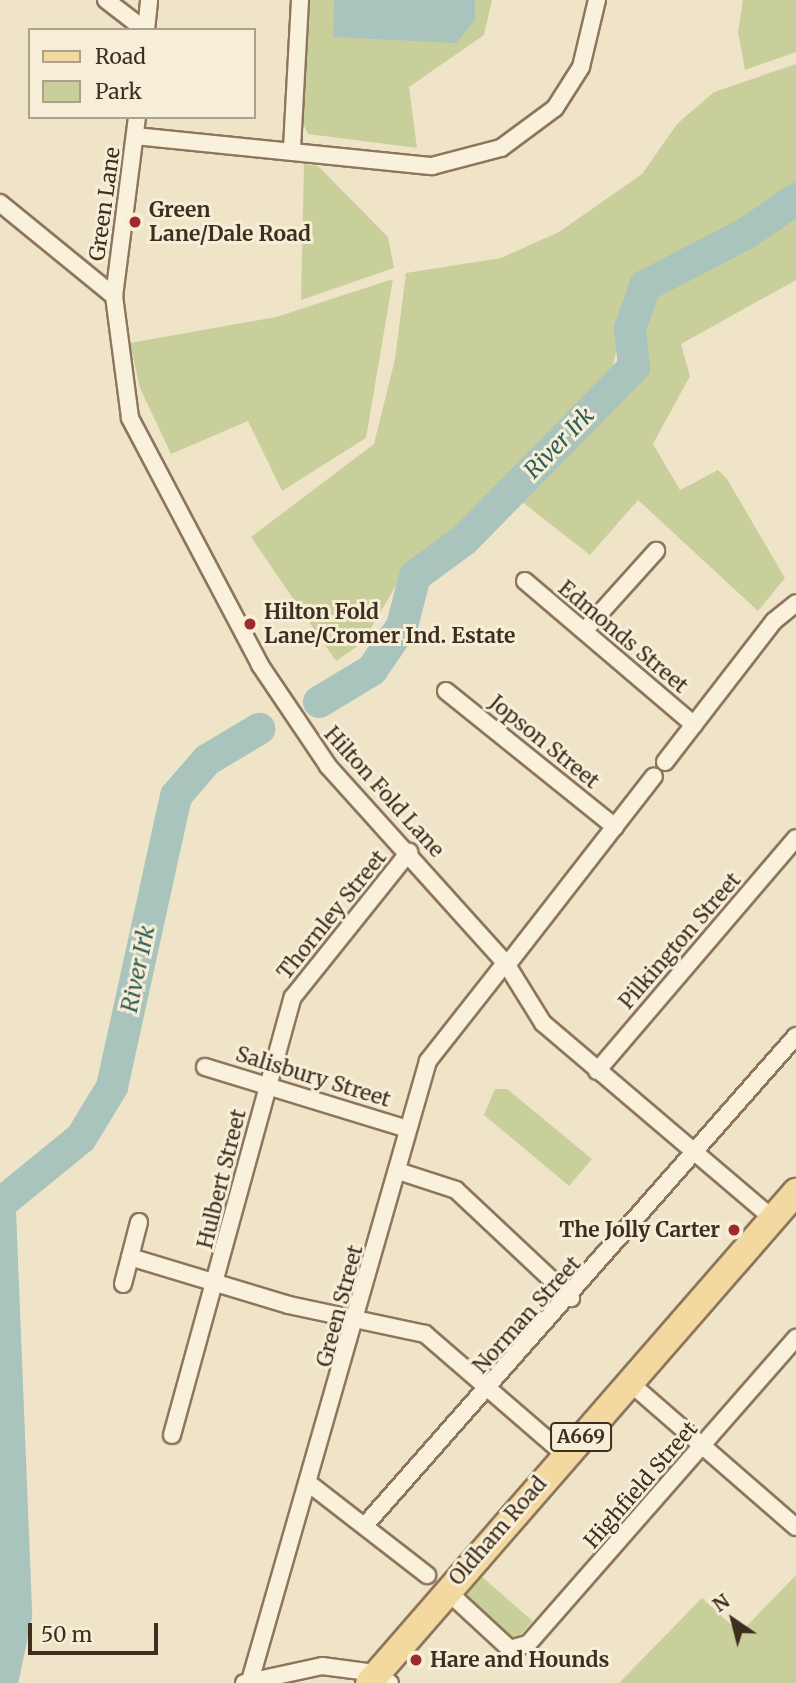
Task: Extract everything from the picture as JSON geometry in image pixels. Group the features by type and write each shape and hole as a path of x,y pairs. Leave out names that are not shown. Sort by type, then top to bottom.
{"main road":[{"name":"Oldham Road","path":"378,1680 437,1582 565,1455 796,1192"}],"street":[{"path":"106,0 143,28"},
{"path":"146,28 149,0"},
{"path":"292,148 300,0"},
{"path":"135,136 292,148 432,166 501,148 555,108 581,67 597,0"},
{"name":"Green Lane","path":"114,296 137,119"},
{"path":"0,203 114,296"},
{"name":"Hilton Fold Lane","path":"114,296 130,418 303,732 506,964 543,1023 694,1155 772,1218"},
{"path":"584,631 656,551"},
{"name":"Edmonds Street","path":"525,581 694,724"},
{"path":"665,762 774,621 796,603"},
{"name":"Jopson Street","path":"446,691 615,827"},
{"name":"Green Street","path":"247,1682 311,1485 359,1319 408,1129 432,1051 506,964 654,776"},
{"name":"Pilkington Street","path":"597,1071 796,838"},
{"name":"Thornley Street","path":"268,1086 300,985 409,852"},
{"name":"Norman Street","path":"367,1523 571,1298 796,1036"},
{"name":"Salisbury Street","path":"205,1066 408,1129"},
{"name":"Hulbert Street","path":"172,1435 218,1283 268,1086"},
{"path":"398,1171 456,1190 571,1298"},
{"path":"123,1284 139,1222"},
{"name":"Hulbert Street","path":"130,1257 218,1283 425,1334 565,1455"},
{"name":"Highfield Street","path":"437,1582 510,1648 528,1644 796,1338"},
{"path":"629,1382 796,1527"},
{"path":"311,1485 367,1523 437,1582"},
{"path":"247,1682 322,1666 378,1680"}],"green space":[{"path":"308,0 492,0 484,35 409,87 417,148 308,134 300,116"},
{"path":"743,0 796,0 796,52 745,70 738,32"},
{"path":"796,64 796,188 642,277 622,323 612,371 488,503 403,574 362,643 336,661 251,537 374,444 395,359 406,273 501,258 559,232 642,174 677,124 714,92"},
{"path":"304,164 318,166 388,237 394,268 301,300"},
{"path":"796,212 796,280 681,344 690,376 653,444 680,490 718,470 727,479 785,578 758,611 638,500 590,555 521,501 637,383 645,308 655,293"},
{"path":"393,279 366,438 282,491 248,421 171,454 140,388 130,343 276,317"},
{"path":"495,1089 507,1089 592,1159 569,1186 484,1115"},
{"path":"0,1463 6,1554 21,1631 9,1683 0,1683"},
{"path":"796,1575 796,1683 619,1683 702,1598 740,1633"},
{"path":"482,1577 533,1621 516,1641 465,1597"}],"water":[{"path":"334,0 475,0 475,20 456,43 333,37"}],"waterway":[{"name":"River Irk","path":"319,702 372,670 402,626 415,576 464,540 634,367 630,329 645,286 747,233 796,199"},
{"name":"River Irk","path":"0,1204 81,1138 112,1087 176,796 207,760 259,729"},
{"name":"River Irk","path":"0,1211 16,1615 2,1683"}],"place":[{"name":"Green Lane/Dale Road","path":"135,222"},
{"name":"Hilton Fold Lane/Cromer Ind. Estate","path":"250,624"},
{"name":"The Jolly Carter","path":"734,1230"},
{"name":"Hare and Hounds","path":"416,1660"}]}
